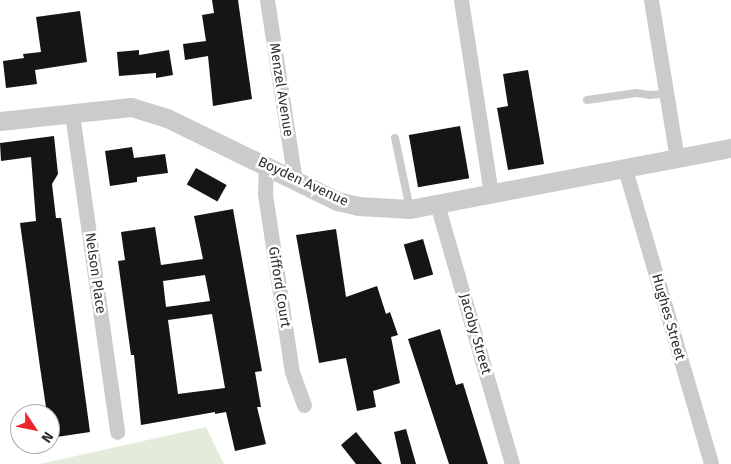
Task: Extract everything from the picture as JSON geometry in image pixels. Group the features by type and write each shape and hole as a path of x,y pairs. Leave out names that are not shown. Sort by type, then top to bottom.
{"street":[{"name":"Menzel Avenue","path":"267,0 295,181"},
{"path":"461,0 491,193"},
{"path":"651,0 677,158"},
{"name":"Boyden Avenue","path":"0,121 131,107 151,112 337,201 358,206 410,209 731,148"},
{"name":"Nelson Place","path":"72,114 117,432"},
{"name":"Gifford Court","path":"266,166 265,194 292,372 304,406"},
{"name":"Hughes Street","path":"625,169 711,464"},
{"name":"Jacoby Street","path":"437,204 512,464"}],"lane":[{"path":"587,100 637,93 649,95 665,94"},
{"path":"396,138 410,209"}],"green space":[{"path":"206,427 224,464 40,464"}],"building":[{"path":"212,0 238,0 252,99 213,106 208,56 185,60 183,44 206,41 202,15 214,13"},
{"path":"80,11 87,62 35,70 37,84 6,88 3,61 24,58 23,54 41,52 36,17"},
{"path":"139,50 139,55 169,50 173,75 156,78 156,73 119,76 117,52"},
{"path":"528,70 544,164 508,170 497,108 508,106 503,74"},
{"path":"460,126 469,178 418,187 409,135"},
{"path":"54,136 58,174 52,184 56,218 61,218 90,432 60,436 60,404 46,404 20,223 36,221 31,157 1,161 0,143"},
{"path":"132,147 134,158 165,154 168,173 137,177 137,182 110,186 105,151"},
{"path":"196,168 227,185 217,202 187,185"},
{"path":"233,209 262,371 255,372 261,407 257,407 266,444 235,451 226,412 215,414 215,412 141,425 134,355 131,355 118,261 125,260 121,232 155,227 161,265 203,259 194,216","holes":["205,275 210,301 166,307 163,281","212,314 225,388 178,394 168,320"]},
{"path":"336,229 346,297 377,286 386,314 390,312 398,335 391,337 400,383 373,391 376,407 357,411 346,358 319,363 296,235"},
{"path":"423,239 433,275 414,280 404,245"},
{"path":"440,329 456,385 463,383 488,464 449,464 408,339"},
{"path":"406,429 416,464 401,464 394,432"},
{"path":"356,432 382,464 356,464 341,445"}]}
